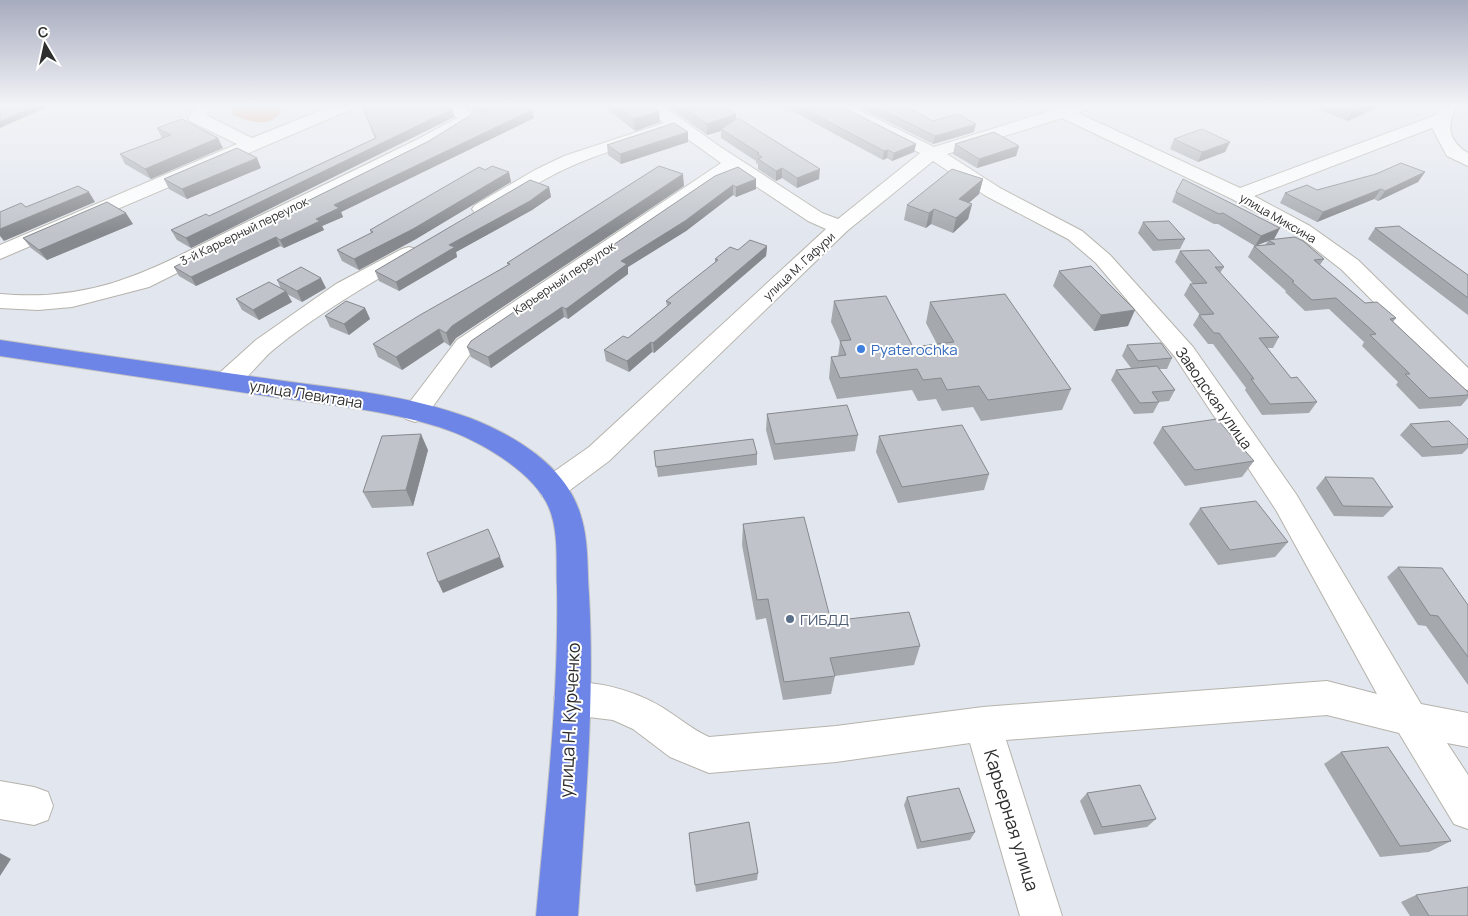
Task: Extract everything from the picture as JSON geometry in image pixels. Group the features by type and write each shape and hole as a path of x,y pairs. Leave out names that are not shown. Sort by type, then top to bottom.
{"main road":[{"name":"улица Левитана","path":"0,348 415,413 448,421 488,437 518,455 552,488 562,504 569,524"},
{"name":"улица Н. Курченко","path":"557,916 572,698 573,599 569,524"}],"street":[{"path":"0,253 243,149"},
{"name":"3-й Карьерный переулок","path":"0,301 31,304 66,303 105,294 141,282 412,149"},
{"path":"465,220 541,174 570,160 603,149"},
{"path":"713,149 815,217 840,227"},
{"name":"Заводская улица","path":"923,149 993,192 1033,212 1086,244 1104,259 1184,352 1286,502 1410,719 1468,810"},
{"name":"улица М. Гафури","path":"552,488 599,454 840,227 913,166 933,154 948,149"},
{"name":"улица Миксина","path":"1147,149 1239,195 1328,247 1350,265 1468,382"},
{"path":"1239,195 1354,149"},
{"path":"1451,149 1468,161"},
{"name":"Карьерный переулок","path":"415,413 465,345 733,163"},
{"path":"224,382 264,345 344,289 424,245"},
{"path":"572,698 615,704 646,717 683,744 709,755 836,744 982,724 1327,698 1410,719 1468,730"},
{"name":"Карьерная улица","path":"982,724 1041,916"}],"building":[{"path":"134,149 193,149 145,169 120,154"},
{"path":"235,149 257,158 182,189 164,179"},
{"path":"353,149 370,149 186,238 171,230 206,214 209,216"},
{"path":"413,149 451,149 334,205 339,208 316,219 320,221 280,240 276,237 191,277 174,267"},
{"path":"612,149 636,149 620,154"},
{"path":"752,149 787,149 820,169 797,178 782,168 776,171 758,159 762,157 757,154 759,153"},
{"path":"880,149 904,149 894,153 888,150 884,151"},
{"path":"963,149 1011,149 979,159"},
{"path":"1195,149 1211,149 1202,152"},
{"path":"1401,163 1425,172 1385,191 1381,189 1323,212 1285,193 1307,185 1317,190 1376,174"},
{"path":"492,166 509,172 413,229 354,259 337,250 373,232 370,230 479,167 485,170"},
{"path":"659,166 683,174 452,326 446,333 439,329 396,357 373,344 510,264 507,263"},
{"path":"738,167 756,179 736,187 733,185 685,221 621,261 627,264 566,309 562,307 488,357 467,347 471,341 715,176"},
{"path":"952,169 983,179 959,199 972,204 956,218 934,209 929,213 907,205"},
{"path":"1183,179 1280,228 1261,236 1223,213 1219,214 1176,192"},
{"path":"530,180 549,187 530,201 449,245 455,247 396,282 375,271"},
{"path":"78,186 89,192 0,229 0,212 21,203 26,207"},
{"path":"107,202 126,213 39,250 23,238"},
{"path":"1169,221 1185,239 1158,240 1143,222"},
{"path":"1399,226 1468,275 1468,298 1375,228"},
{"path":"1295,237 1303,241 1324,259 1314,260 1365,303 1377,302 1396,318 1390,319 1468,392 1468,395 1429,398 1405,374 1410,374 1370,335 1376,334 1336,298 1312,300 1292,282 1294,281 1254,246 1275,244 1268,240"},
{"path":"750,240 767,246 653,343 651,342 627,361 604,350 623,336 628,338 671,303 666,301 718,260 715,259 730,247 738,250"},
{"path":"1209,250 1224,267 1215,267 1279,337 1259,338 1291,378 1297,377 1317,402 1270,404 1251,379 1254,379 1219,333 1214,333 1199,315 1214,314 1190,284 1207,283 1180,251"},
{"path":"1091,266 1135,310 1101,315 1059,271"},
{"path":"301,267 321,278 297,291 277,280"},
{"path":"269,282 286,291 253,310 236,299"},
{"path":"1005,294 1071,389 988,400 979,386 947,390 941,378 923,380 917,369 840,378 831,357 846,355 840,341 851,340 834,301 886,296 913,347 954,342 930,302"},
{"path":"346,301 365,308 344,324 325,316"},
{"path":"1161,343 1172,358 1138,361 1127,345"},
{"path":"1157,366 1175,390 1152,392 1159,402 1140,403 1116,370"},
{"path":"847,405 858,435 775,444 767,414"},
{"path":"1217,419 1254,461 1195,470 1162,427"},
{"path":"1449,421 1468,439 1468,444 1432,447 1410,424"},
{"path":"962,425 989,474 902,487 879,436"},
{"path":"421,434 406,490 363,492 382,436"},
{"path":"753,439 757,454 656,467 654,451"},
{"path":"1325,477 1373,478 1393,507 1343,506"},
{"path":"1256,501 1288,542 1230,550 1200,508"},
{"name":"ГИБДД","path":"804,517 831,621 909,612 920,646 830,658 835,676 784,682 768,599 757,600 743,524"},
{"path":"488,529 500,557 438,582 427,553"},
{"path":"1398,567 1442,568 1468,605 1468,657 1438,616 1430,615"},
{"path":"1388,747 1451,841 1400,846 1341,752"},
{"path":"1140,785 1156,819 1102,827 1087,793"},
{"path":"959,788 975,832 921,842 907,797"},
{"path":"749,822 758,873 695,885 689,833"},
{"path":"1468,887 1468,916 1429,916 1416,895"}],"place":[{"name":"Pyaterochka","path":"861,349"},
{"name":"ГИБДД","path":"790,619"}]}
